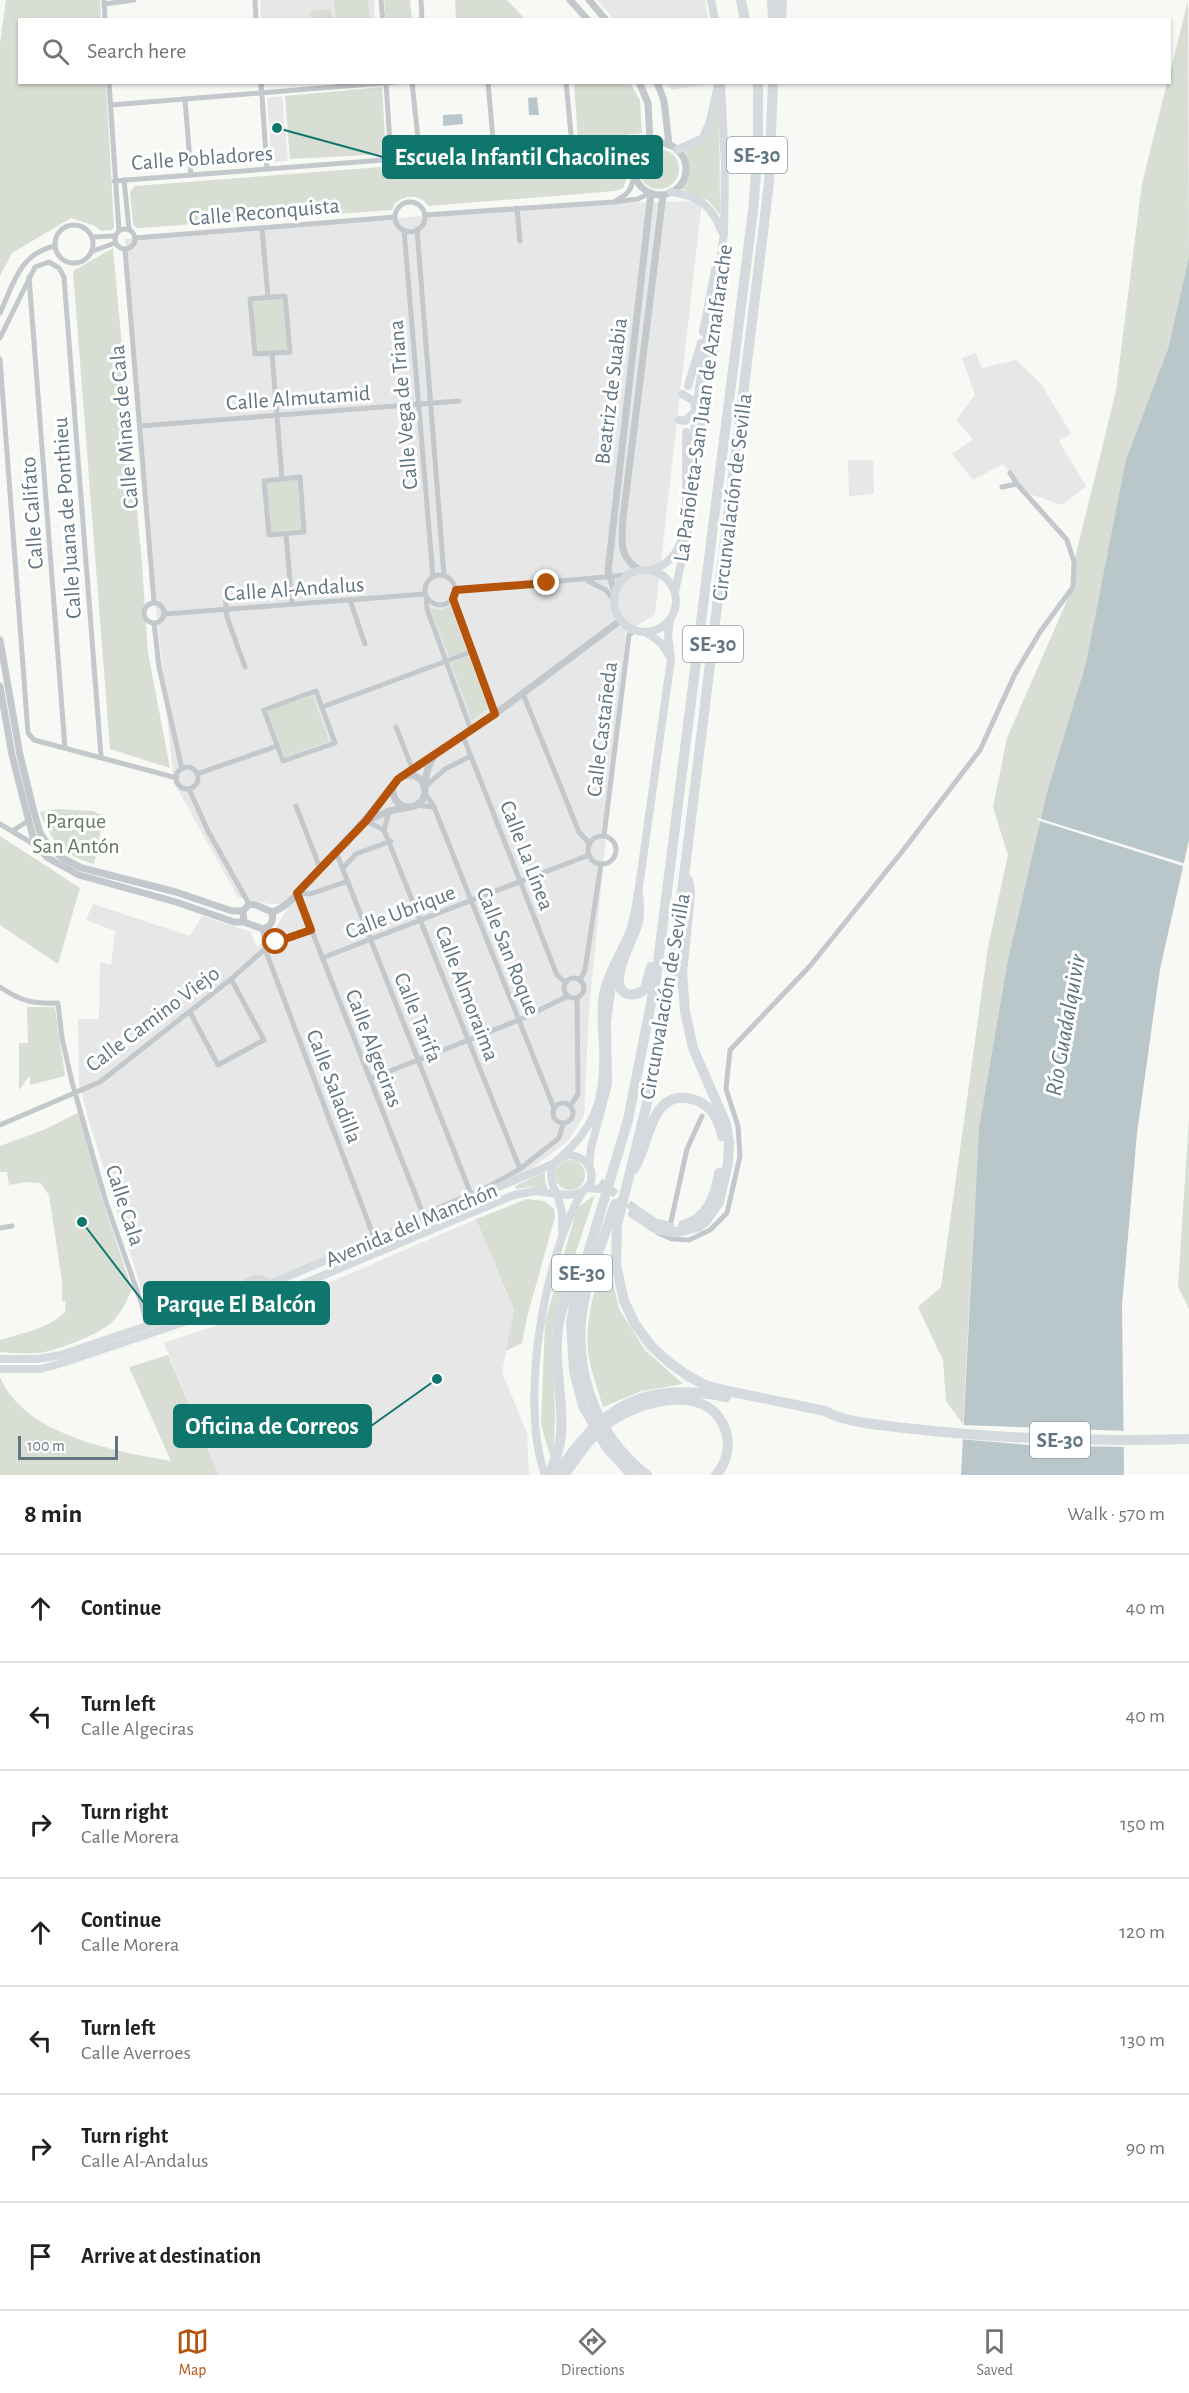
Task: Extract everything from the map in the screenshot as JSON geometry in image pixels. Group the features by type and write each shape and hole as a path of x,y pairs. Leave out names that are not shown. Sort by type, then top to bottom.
{"highway":[{"path":"741,0 745,18"},
{"path":"747,0 751,18"},
{"path":"772,0 773,18"},
{"path":"781,18 782,0"},
{"path":"750,228 748,205 754,119 753,84"},
{"name":"Circunvalación de Sevilla","path":"632,1475 607,1448 591,1422 577,1388 572,1358 573,1307 628,1120 656,978 753,211 758,147 758,84"},
{"name":"Circunvalación de Sevilla","path":"773,84 769,183 686,868 667,1005 617,1225 615,1251 624,1301 641,1333 660,1355 704,1388 882,1425 990,1436 1079,1440 1189,1439"},
{"path":"769,183 780,84"},
{"path":"651,1226 668,1232 688,1230 706,1221 714,1213 723,1188 729,1152 728,1133 693,1048 683,993 683,954 690,894 686,868"},
{"path":"638,894 638,922 619,975 619,986 629,994 641,992 648,984 658,917 669,882"},
{"path":"628,1178 640,1160 649,1128 660,1109 671,1100 679,1098 695,1100 717,1111"},
{"path":"670,1226 693,1221 711,1203 718,1181 723,1147 717,1111"},
{"path":"632,1161 623,1178 588,1286 582,1309 580,1340 582,1364 595,1409 621,1451 647,1475"},
{"path":"554,1472 561,1443 562,1426 556,1353 558,1329 569,1288 589,1236 597,1223"},
{"path":"554,1472 586,1439 631,1402 656,1394 704,1388"},
{"path":"612,1417 672,1399 690,1400 706,1406 721,1421 728,1442 727,1456 716,1475"}],"main road":[{"path":"711,0 715,18"},
{"path":"677,150 703,138 719,84"},
{"name":"La Pañoleta-San Juan de Aznalfarache","path":"675,592 688,531 725,213 725,164 720,84"},
{"path":"671,192 686,194 702,201 715,214 721,230"},
{"name":"La Pañoleta-San Juan de Aznalfarache","path":"651,570 661,568 675,555 685,532 696,409 725,213"},
{"path":"688,386 699,353 719,254"},
{"path":"679,420 685,422 692,417 700,403 706,359 710,347"},
{"path":"682,394 694,401 698,450"},
{"path":"686,432 687,514"},
{"path":"554,1472 535,1434 534,1408 537,1348 562,1234 562,1212 550,1177 553,1164 585,1133 598,1108 604,1070 602,1008 609,975 630,928 638,894 671,658 668,635 670,620 676,604 675,592 666,578 651,570 639,570 620,582 614,601 621,620 636,630 646,632 661,643 671,658"},
{"path":"646,632 662,627 670,620"},
{"path":"562,1234 584,1190 590,1170 591,1148 608,1084 608,1002 615,963"},
{"path":"557,1194 571,1196 599,1186 581,1158 575,1155 562,1156"},
{"name":"Avenida del Manchón","path":"270,1284 374,1237 553,1164"},
{"name":"Avenida del Manchón","path":"274,1296 514,1196 535,1191 557,1194"},
{"path":"651,1226 633,1211 670,1226"},
{"path":"251,1279 261,1279 270,1284 274,1296 270,1307 262,1312 248,1310 241,1303 240,1293 243,1285 251,1279"},
{"path":"0,1359 37,1359 61,1355 240,1293"},
{"path":"0,1368 41,1368 62,1363 241,1303"}],"street":[{"path":"105,18 104,2 134,0"},
{"path":"255,0 256,18"},
{"path":"381,0 383,18"},
{"path":"421,0 422,18"},
{"path":"570,0 586,18"},
{"path":"589,0 604,18"},
{"path":"93,251 93,237 85,227 73,224 67,225 57,234 55,246 60,257 72,263 84,260 93,251 115,240 119,231 109,84"},
{"path":"261,84 267,169"},
{"path":"111,105 374,84"},
{"path":"386,84 392,159"},
{"path":"412,84 420,157"},
{"path":"488,84 494,151"},
{"path":"566,84 572,145"},
{"path":"640,84 648,103 649,146"},
{"path":"658,84 664,101 669,145"},
{"path":"185,99 191,175"},
{"path":"613,202 626,195 632,187 634,175 634,166 629,152 615,142"},
{"name":"Calle Pobladores","path":"114,180 615,142 649,146"},
{"path":"634,166 641,151 649,146 669,145 677,150 684,162 685,176 677,188 663,195 650,193 638,183 634,175"},
{"path":"115,240 119,248 125,249 132,247 135,238 129,229 124,180"},
{"path":"425,215 613,202 638,199 650,193"},
{"name":"Beatriz de Suabia","path":"615,592 609,576 650,193"},
{"name":"Beatriz de Suabia","path":"639,570 628,563 622,548 622,518 663,195"},
{"path":"411,202 420,206 425,215 424,222 417,229 404,230 395,217 398,207 411,202"},
{"path":"517,208 520,241"},
{"name":"Calle Reconquista","path":"135,238 395,217"},
{"path":"119,231 129,229"},
{"path":"262,229 268,297"},
{"name":"Calle Vega de Triana","path":"417,229 444,575"},
{"name":"Calle Vega de Triana","path":"404,230 432,577"},
{"path":"93,237 115,240"},
{"path":"0,313 22,265 36,252 55,246"},
{"name":"Calle Minas de Cala","path":"125,249 154,602"},
{"name":"Calle Juana de Ponthieu","path":"29,276 35,267 49,262 59,268 64,277 101,756"},
{"path":"0,338 29,276"},
{"name":"Calle Califato","path":"29,276 65,748"},
{"path":"285,296 290,351 255,354 250,299 268,297 285,296"},
{"path":"272,353 282,479"},
{"path":"0,359 28,734 34,740 177,778 182,788 189,789 197,784 197,774 193,769 182,769"},
{"name":"Calle Almutamid","path":"140,426 459,401"},
{"path":"651,1226 665,1237 689,1240 710,1230 727,1213 740,1156 738,1126 726,1089 730,1050 810,966 980,750 1015,674 1040,632 1073,587 1074,562 1067,540 1010,473"},
{"path":"300,477 304,532 269,535 264,481 282,479 300,477"},
{"path":"1002,487 1017,484"},
{"path":"286,534 292,604"},
{"path":"426,595 429,601 437,605 446,604 453,599 456,590 452,581 444,575 432,577 426,584 426,595 427,609 471,730"},
{"path":"456,590 628,575"},
{"path":"583,580 595,583 606,590 614,601"},
{"path":"225,593 226,610 246,667"},
{"name":"Calle Al-Andalus","path":"165,614 426,595"},
{"path":"453,599 495,714"},
{"path":"350,600 365,644"},
{"path":"154,602 162,606 165,614 162,620 154,623 148,621 144,613 148,604 154,602"},
{"path":"249,904 272,912 278,910 366,821 396,782 412,768 495,714 621,620"},
{"path":"154,623 159,667 182,769 177,778"},
{"name":"Calle Castañeda","path":"604,836 629,635 636,630"},
{"path":"0,640 32,819 38,838 35,845"},
{"path":"322,707 471,652"},
{"path":"0,686 12,755 32,819 51,849"},
{"path":"316,691 322,707 335,743 283,761 264,710 316,691"},
{"path":"523,694 579,832 590,844"},
{"path":"396,727 412,768"},
{"name":"Calle La Línea","path":"463,736 557,975 566,983"},
{"path":"197,774 277,746"},
{"path":"366,821 389,811 413,806 421,801 428,768 434,755"},
{"path":"424,788 445,769 471,756"},
{"path":"404,776 416,777 424,788"},
{"path":"396,782 393,790 394,798 400,804 434,807"},
{"name":"Calle San Roque","path":"424,788 434,807 554,1108"},
{"path":"189,789 208,831 249,904"},
{"path":"296,806 320,868"},
{"path":"366,821 384,830 389,811"},
{"path":"12,831 32,819"},
{"path":"0,824 35,845 48,858 79,875 263,929 273,922 272,912"},
{"name":"Calle Almoraima","path":"384,830 391,841 519,1169"},
{"path":"604,836 612,840 616,852 612,860 601,864 589,855 590,844 596,838 604,836"},
{"path":"343,868 356,854 391,841"},
{"path":"35,845 42,844 81,868 176,892 232,911 243,910 249,904"},
{"name":"Calle Tarifa","path":"336,852 471,1194"},
{"name":"Calle Ubrique","path":"322,958 589,855"},
{"path":"580,980 585,970 601,864"},
{"path":"297,893 310,894 348,880"},
{"name":"Calle Algeciras","path":"297,893 423,1214 471,1194"},
{"path":"243,910 244,922"},
{"path":"263,929 265,949"},
{"name":"Calle Camino Viejo","path":"0,1125 100,1082 231,979 265,949 276,942 311,930"},
{"name":"Calle Saladilla","path":"265,949 374,1237"},
{"path":"568,996 564,989 566,983 574,978 580,980 584,989 577,997 578,1094 570,1106"},
{"path":"190,1012 218,1065 264,1040 231,979"},
{"name":"Calle Cala","path":"0,987 20,1000 43,1004 58,1003 62,1038 106,1202 142,1305 147,1326"},
{"path":"370,1079 519,1020 568,996 577,997"},
{"path":"563,1124 553,1118 554,1108 560,1104 570,1106"},
{"path":"471,1194 519,1169 559,1138 563,1124 572,1118 573,1112 570,1106"},
{"path":"670,1226 687,1149 702,1116"},
{"path":"519,1169 528,1174"},
{"path":"0,1228 12,1226"}],"shaded area":[{"path":"260,0 374,0 375,18 261,18"},
{"path":"597,0 705,0 708,18 613,18"},
{"path":"667,84 706,84 672,90"},
{"path":"282,96 288,161 272,162 267,98"},
{"path":"702,201 655,614 626,633 589,1011 584,1116 568,1141 528,1171 282,1276 151,1320 79,1083 78,1019 99,1019 100,962 111,965 115,931 86,920 93,904 190,936 202,916 251,932 257,947 271,935 291,903 269,904 238,897 174,783 153,578 125,239 582,204"},
{"path":"976,353 982,368 1016,360 1041,384 1071,434 1059,441 1086,486 1062,505 1027,493 1003,464 973,480 952,454 973,439 956,420 975,395 962,358"},
{"path":"848,460 873,460 874,494 849,496"},
{"path":"476,1219 514,1311 502,1372 527,1433 529,1475 219,1475 164,1343 278,1305"}],"green space":[{"path":"6,0 100,0 101,18 18,18 18,84 106,84 114,227 112,230 101,231 95,226 71,218 12,253 0,276 0,43"},
{"path":"334,0 368,0 370,18 336,18"},
{"path":"384,0 410,0 412,18 386,18"},
{"path":"455,0 507,0 524,18 456,18"},
{"path":"1188,0 1189,256 1168,349 1086,663 1047,792 1008,959 979,1127 963,1424 946,1401 943,1360 918,1307 941,1287 988,947 1008,855 993,807 1007,738 1073,587 1074,562 1116,391 1142,184 1167,84 1171,84 1171,69"},
{"path":"331,9 332,18 311,18 310,11"},
{"path":"574,84 631,84 640,100 642,133 578,140"},
{"path":"382,87 386,154 290,159 285,96"},
{"path":"719,93 720,215 709,201 682,189 689,174 685,151 705,140"},
{"path":"616,149 626,161 627,172 623,188 615,191 429,206 417,197 409,197 395,203 392,210 141,228 136,228 133,224 130,192 135,186"},
{"path":"659,149 673,155 679,169 673,183 659,189 645,183 639,169 645,155"},
{"path":"113,248 148,653 170,768 110,749 73,271"},
{"path":"283,299 287,350 257,352 252,302"},
{"path":"297,480 301,530 271,533 266,482"},
{"path":"451,606 467,651 449,657 430,608 441,610"},
{"path":"469,656 488,708 472,721 451,663"},
{"path":"313,696 329,741 285,757 268,711"},
{"name":"Parque San Antón","path":"57,809 93,811 104,816 94,864 83,861 66,851 48,831 40,812"},
{"path":"0,836 80,888 58,964 0,925"},
{"path":"27,1007 55,1007 65,1076 30,1085 30,1075 19,1090 19,1043 28,1043"},
{"path":"79,1112 103,1202 132,1289 114,1320 85,1338 45,1352 0,1352 0,1340 51,1323 65,1312 66,1301 62,1301 62,1281 49,1195 40,1183 26,1182 9,1185 7,1172 0,1172 0,1146 46,1129"},
{"path":"1189,1117 1189,1309 1178,1287"},
{"path":"570,1160 581,1164 585,1175 581,1186 570,1190 559,1186 555,1175 559,1164"},
{"path":"545,1172 548,1190 529,1187 516,1189 515,1186"},
{"path":"595,1195 558,1305 552,1334 555,1414 554,1446 551,1459 541,1424 545,1322 577,1208"},
{"path":"527,1199 545,1201 554,1209 555,1217 522,1343 506,1351 514,1310 476,1219"},
{"path":"607,1255 619,1309 645,1350 683,1384 642,1391 603,1407 590,1366 587,1340 592,1302"},
{"path":"168,1355 219,1475 0,1475 0,1377 12,1397 29,1413 50,1426 98,1445 171,1461 129,1367"}],"water":[{"path":"537,97 539,115 529,115 528,98"},
{"path":"462,114 463,124 443,126 443,115"},
{"name":"Río Guadalquivir","path":"1189,256 1189,840 1160,969 1137,1133 1122,1305 1124,1475 961,1475 979,1127 1008,959 1047,792 1086,663 1126,460 1168,349"}],"pier":[{"path":"1038,818 1186,864 1186,867 1037,820"},
{"path":"960,1425 1127,1431 1127,1447 1029,1445 959,1439"}],"tunnel":[{"path":"600,1182 634,1208"}],"place":[{"name":"Escuela Infantil Chacolines","path":"277,128"},
{"name":"Parque El Balcón","path":"82,1222"},
{"name":"Oficina de Correos","path":"437,1379"}],"route":[{"path":"276,942 311,930 297,893 366,821 398,779 495,714 453,599 456,590 547,583"}]}
